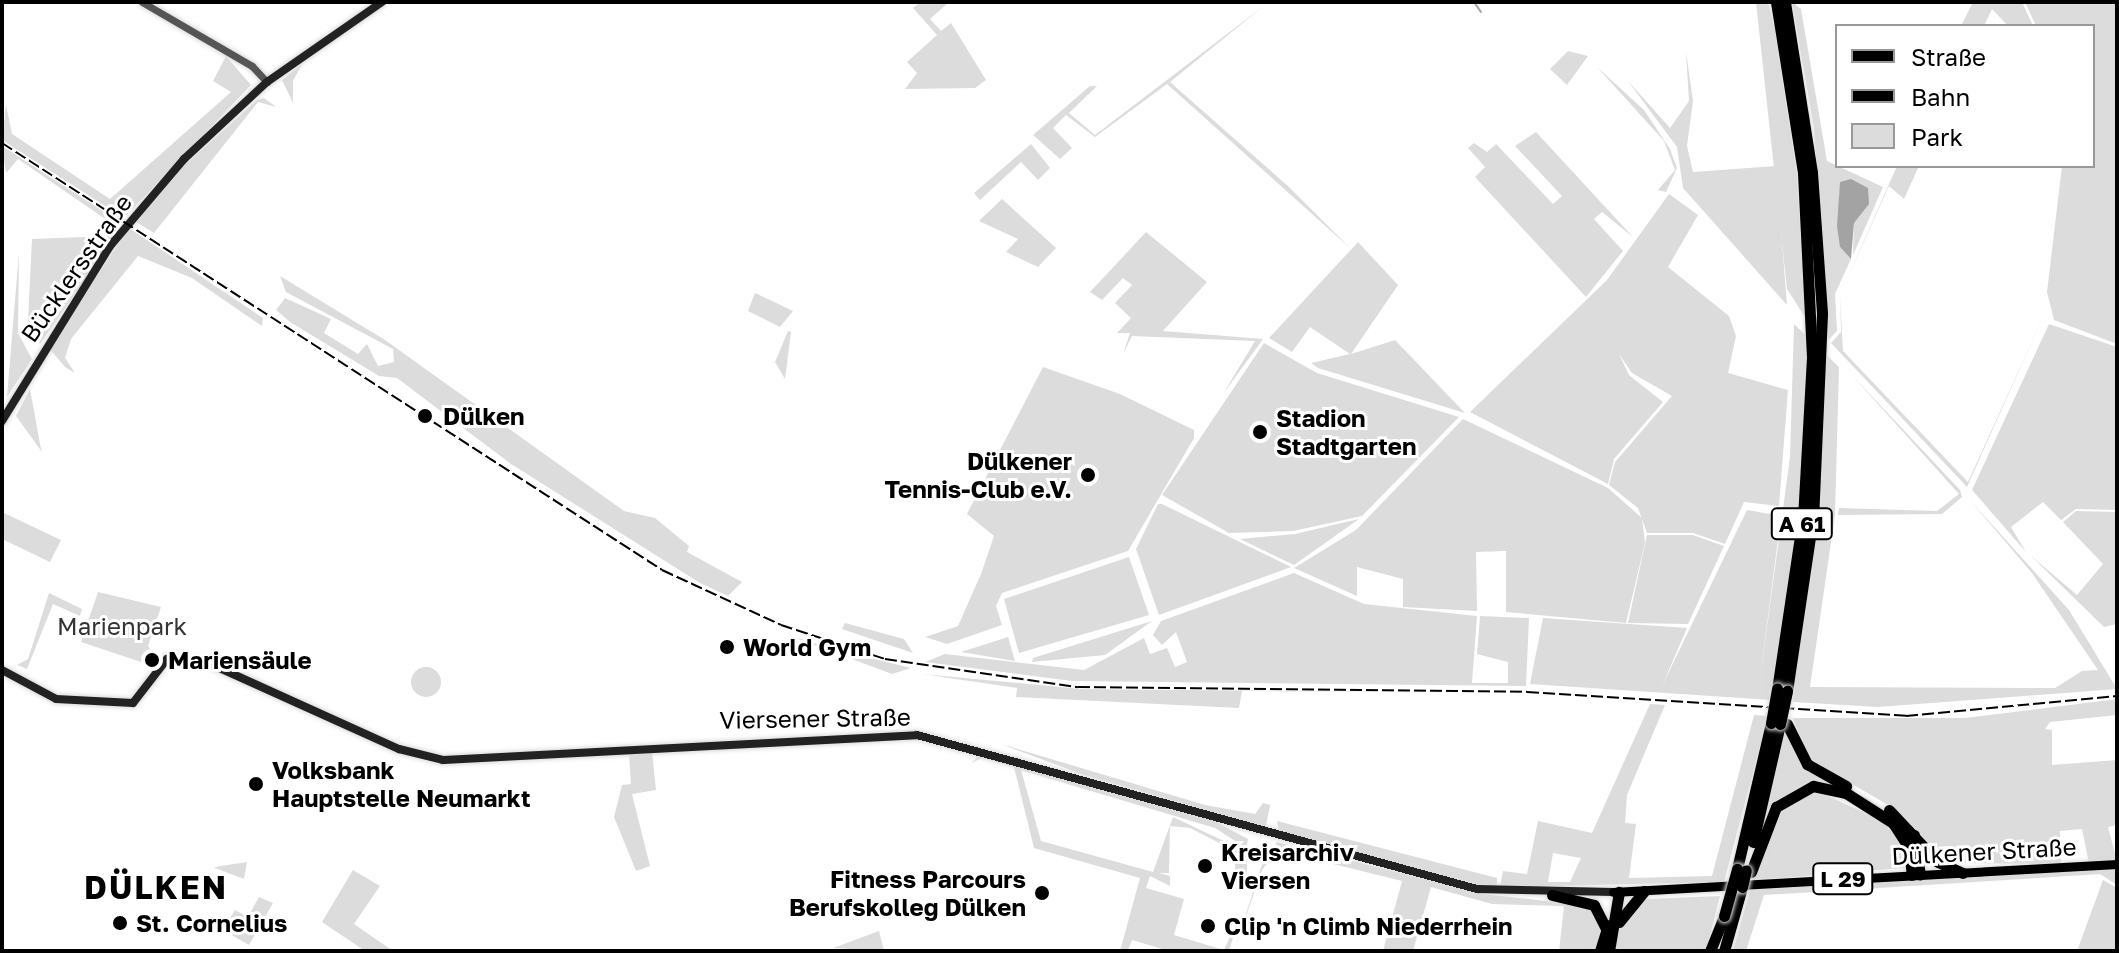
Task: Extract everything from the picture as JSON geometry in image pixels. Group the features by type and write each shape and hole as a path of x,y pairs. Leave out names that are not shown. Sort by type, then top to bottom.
{"highway":[{"name":"A 61","path":"1776,2 1801,159 1817,311"},
{"name":"A 61","path":"1712,951 1742,887 1779,724 1817,360 1811,159 1785,2"},
{"path":"1779,724 1807,764 1913,830 1938,862 1963,873"},
{"path":"1745,870 1776,807 1813,786 1846,793 1893,823 1909,848 1916,875"},
{"path":"1913,830 1916,875"},
{"name":"A 61","path":"1724,951 1729,916 1745,870"},
{"path":"1600,951 1611,930 1644,891"},
{"path":"1609,951 1616,892"},
{"path":"1552,895 1594,905 1611,930"}],"main road":[{"name":"Bücklersstraße","path":"2,421 138,210 267,82 382,2"},
{"name":"Viersener Straße","path":"2,670 56,699 138,701 163,661 204,661 399,749 443,760 824,735 943,739 1458,885 1552,895 1616,892"},
{"name":"Dülkener Straße","path":"1616,892 2117,864"}],"street":[{"path":"142,2 252,66 267,82"}],"green space":[{"path":"921,2 949,2 930,19 941,31 951,23 986,80 975,88 905,89 917,73 907,62 937,35 913,8"},
{"path":"1756,2 1768,2 1775,31 1797,176 1805,317 1787,289"},
{"path":"1792,2 1801,9 1827,161 1835,165 1835,168 1842,168 1883,187 1853,255 1854,223 1839,191 1840,247 1851,259 1835,294 1837,331 1828,340 1814,128"},
{"path":"1973,2 2022,2 2032,24 2006,24 1992,9 1985,24 1962,24"},
{"path":"2025,2 2117,2 2117,344 2054,320 2047,292 2062,168 2095,168 2095,24 2035,24"},
{"path":"1265,5 1170,82 1289,187 1350,248 1167,84 1095,137 1066,115 1053,128 1072,148 1060,159 1033,135 1090,86 1097,86 1069,113 1095,135"},
{"path":"1568,51 1588,56 1567,85 1550,69"},
{"path":"1686,52 1693,101 1687,146 1693,172 1776,166 1787,305 1683,188 1677,147 1628,81 1670,128 1689,101"},
{"path":"226,56 251,85 124,218 2,140 6,105 12,134 110,199 231,92 213,81"},
{"path":"302,64 293,81 293,103 282,80"},
{"path":"1597,67 1644,110 1670,149 1677,168 1666,192 1658,190 1675,170 1664,141"},
{"path":"264,98 276,107 258,102 154,233 136,222 184,166 257,100"},
{"path":"1536,132 1633,237 1602,212 1594,219 1623,251 1586,297 1475,177 1485,167 1468,148 1474,143 1487,152 1496,144 1553,204 1562,196 1515,146"},
{"path":"1031,144 1050,168 1038,180 1021,162 980,200 974,193"},
{"path":"2,146 123,224 40,344 28,321 32,239 110,236 117,227 18,159 6,173"},
{"path":"1896,168 1918,168 1904,199 1889,186 1840,295"},
{"path":"1669,194 1698,215 1668,267 1729,316 1736,336 1728,373 1788,390 1779,506 1744,502 1725,544 1693,533 1647,533 1638,508 1609,485 1615,462 1672,396 1632,373 1619,354 1629,375 1663,402 1614,459 1608,484 1470,412 1607,280"},
{"path":"1002,199 1056,248 1038,267 1006,252 1018,239 979,221"},
{"path":"129,228 263,318 262,326 192,278 138,256 71,339 65,358 75,373 65,367 49,348"},
{"path":"1146,232 1207,282 1163,331 1263,339 1223,394 1255,341 1132,336 1123,354 1130,333 1117,333 1131,318 1115,303 1132,285 1123,278 1102,300 1090,292"},
{"path":"1358,242 1398,285 1351,354 1395,340 1465,413 1318,368 1311,363 1350,354 1310,327 1292,352 1269,338"},
{"path":"19,252 18,333 32,359 7,397"},
{"path":"280,276 385,340 624,511 655,518 689,546 687,552 742,582 728,596 700,583 511,464 397,378 379,376 290,322 276,310 285,298 331,319 324,333 358,354 367,344 378,366 394,362 393,349 286,292"},
{"path":"755,293 793,311 780,327 748,311"},
{"path":"1840,295 1843,351 1968,482 2047,308 1967,487 1831,343 1841,332"},
{"path":"1794,324 1839,367 1835,515 1810,687 2055,688 2082,671 2098,670 2032,573 1968,498 2069,610 2117,689 1878,707 1793,702 1795,687 1774,687 1771,700 1530,684 1543,618 1687,628 1662,686 1747,510 1781,516 1759,686 1790,457"},
{"path":"2049,324 2117,347 2117,510 2076,509 2061,520 2043,502 2011,527 2026,552 1972,490"},
{"path":"788,331 791,332 785,379 775,362"},
{"path":"1264,343 1317,373 1459,417 1362,516 1293,531 1229,533 1162,495"},
{"path":"1043,367 1120,394 1194,430 1194,438 1128,551 1002,593 996,606 1002,625 947,644 925,637 958,626 981,574 994,536 967,514"},
{"path":"1850,373 1960,490 1962,497 1942,514 1838,515 1839,508 1937,511 1959,494"},
{"path":"30,389 40,444 42,452 16,416"},
{"path":"1463,419 1608,488 1642,518 1645,543 1626,623 1506,612 1506,551 1476,552 1477,611 1403,607 1403,579 1357,567 1357,596 1294,568 1356,530"},
{"path":"1158,504 1291,567 1159,615 1136,549"},
{"path":"2076,511 2117,512 2117,624 2104,627 2030,555 2077,595 2103,564 2063,522"},
{"path":"2,512 61,540 50,562 2,539"},
{"path":"1359,519 1294,565 1240,539 1295,534"},
{"path":"1647,535 1693,535 1724,546 1688,624 1628,623"},
{"path":"1129,557 1149,615 1019,653 1004,599"},
{"path":"1294,573 1364,604 1477,616 1472,683 1508,683 1508,662 1477,654 1480,616 1529,618 1526,686 1072,681 925,662 945,654 1084,670 1144,638 1150,654 1167,648 1175,667 1187,662 1176,632 1162,645 1153,635 1161,621"},
{"name":"Marienpark","path":"98,592 161,607 148,646 153,653 148,650 144,663 81,642"},
{"path":"49,593 82,609 80,616 53,604 27,669 17,665 28,659"},
{"path":"1152,621 1105,655 1032,662 1033,658"},
{"path":"845,623 904,639 913,653 842,629"},
{"path":"790,636 842,651 911,668 892,674"},
{"path":"1008,637 1015,661 961,652"},
{"path":"426,667 437,671 441,682 437,693 426,697 415,693 411,682 415,671"},
{"path":"922,674 1081,689 1525,693 1242,691 1239,708 1016,697 1017,688"},
{"path":"2117,699 2117,715 2050,722 2045,729 2052,730 2052,765 2117,760 2117,825 2108,827 2117,861 2089,863 2082,829 2060,831 2061,864 1944,863 1895,809 1809,759 1793,718 1965,718"},
{"path":"1650,704 1665,705 1627,795 1625,823 1636,824 1629,878 1712,876 1754,715 1768,716 1724,882 1500,887 1503,871 1527,874 1538,821 1592,833","holes":["1553,853 1581,858 1570,882 1548,882"]},
{"path":"1785,730 1801,762 1821,778 1867,798 1898,819 1864,799 1801,787 1764,822"},
{"path":"1001,744 1205,805 1255,814 1263,803 1270,805 1267,821 1265,827 1081,774"},
{"path":"652,751 656,790 632,794 650,866 636,871 614,817 622,785 631,784 629,753"},
{"path":"982,753 1214,821 1248,839 1246,848 1215,828 1021,770 1041,841 1153,872 1173,817 1247,852 1247,876 1235,873 1235,851 1190,828 1170,826 1169,873 1159,873 1170,876 1170,886 1150,876 1146,888 1184,899 1174,935 1224,950 1240,914 1229,951 1169,951 1132,940 1128,951 1120,951 1140,878 1034,848 1014,767 982,758 971,763"},
{"path":"1817,791 1891,825 1904,842 1904,868 1753,880 1774,819 1798,795"},
{"path":"1277,821 1497,878 1497,884 1492,890 1279,831"},
{"path":"1277,842 1483,894 1592,906 1603,928 1597,951 1559,951 1564,906 1492,904 1431,887 1413,951 1383,951 1402,881 1277,850 1262,870 1234,951 1261,867"},
{"path":"247,862 244,879 215,868 215,867"},
{"path":"2117,868 2117,885 2100,874 1764,895 1746,951 1733,951 1750,890"},
{"path":"353,870 380,886 354,924 393,951 365,951 322,922"},
{"path":"2103,880 2117,888 2117,951 2077,951"},
{"path":"1720,896 1706,951 1613,951 1621,923 1644,899"},
{"path":"259,897 273,903 249,945 223,930 235,910 248,917"},
{"path":"879,931 884,951 833,948 836,947"}],"shaded area":[{"path":"1851,179 1868,188 1869,204 1854,223 1851,259 1840,247 1837,226 1840,182"}],"waterway":[{"path":"1474,2 1481,12"}],"railway":[{"path":"2,143 662,570 781,625 885,659 1078,687 1527,692 1906,716 2117,696"}],"place":[{"name":"Dülken","path":"425,416"},
{"name":"Stadion Stadtgarten","path":"1260,432"},
{"name":"Dülkener Tennis-Club e.V.","path":"1088,475"},
{"name":"World Gym","path":"727,647"},
{"name":"Mariensäule","path":"152,660"},
{"name":"Volksbank Hauptstelle Neumarkt","path":"256,784"},
{"name":"Kreisarchiv Viersen","path":"1205,866"},
{"name":"Fitness Parcours Berufskolleg Dülken","path":"1042,893"},
{"name":"St. Cornelius","path":"120,923"},
{"name":"Clip 'n Climb Niederrhein","path":"1208,926"}],"district":[{"name":"DÜLKEN","path":"156,887"}]}
